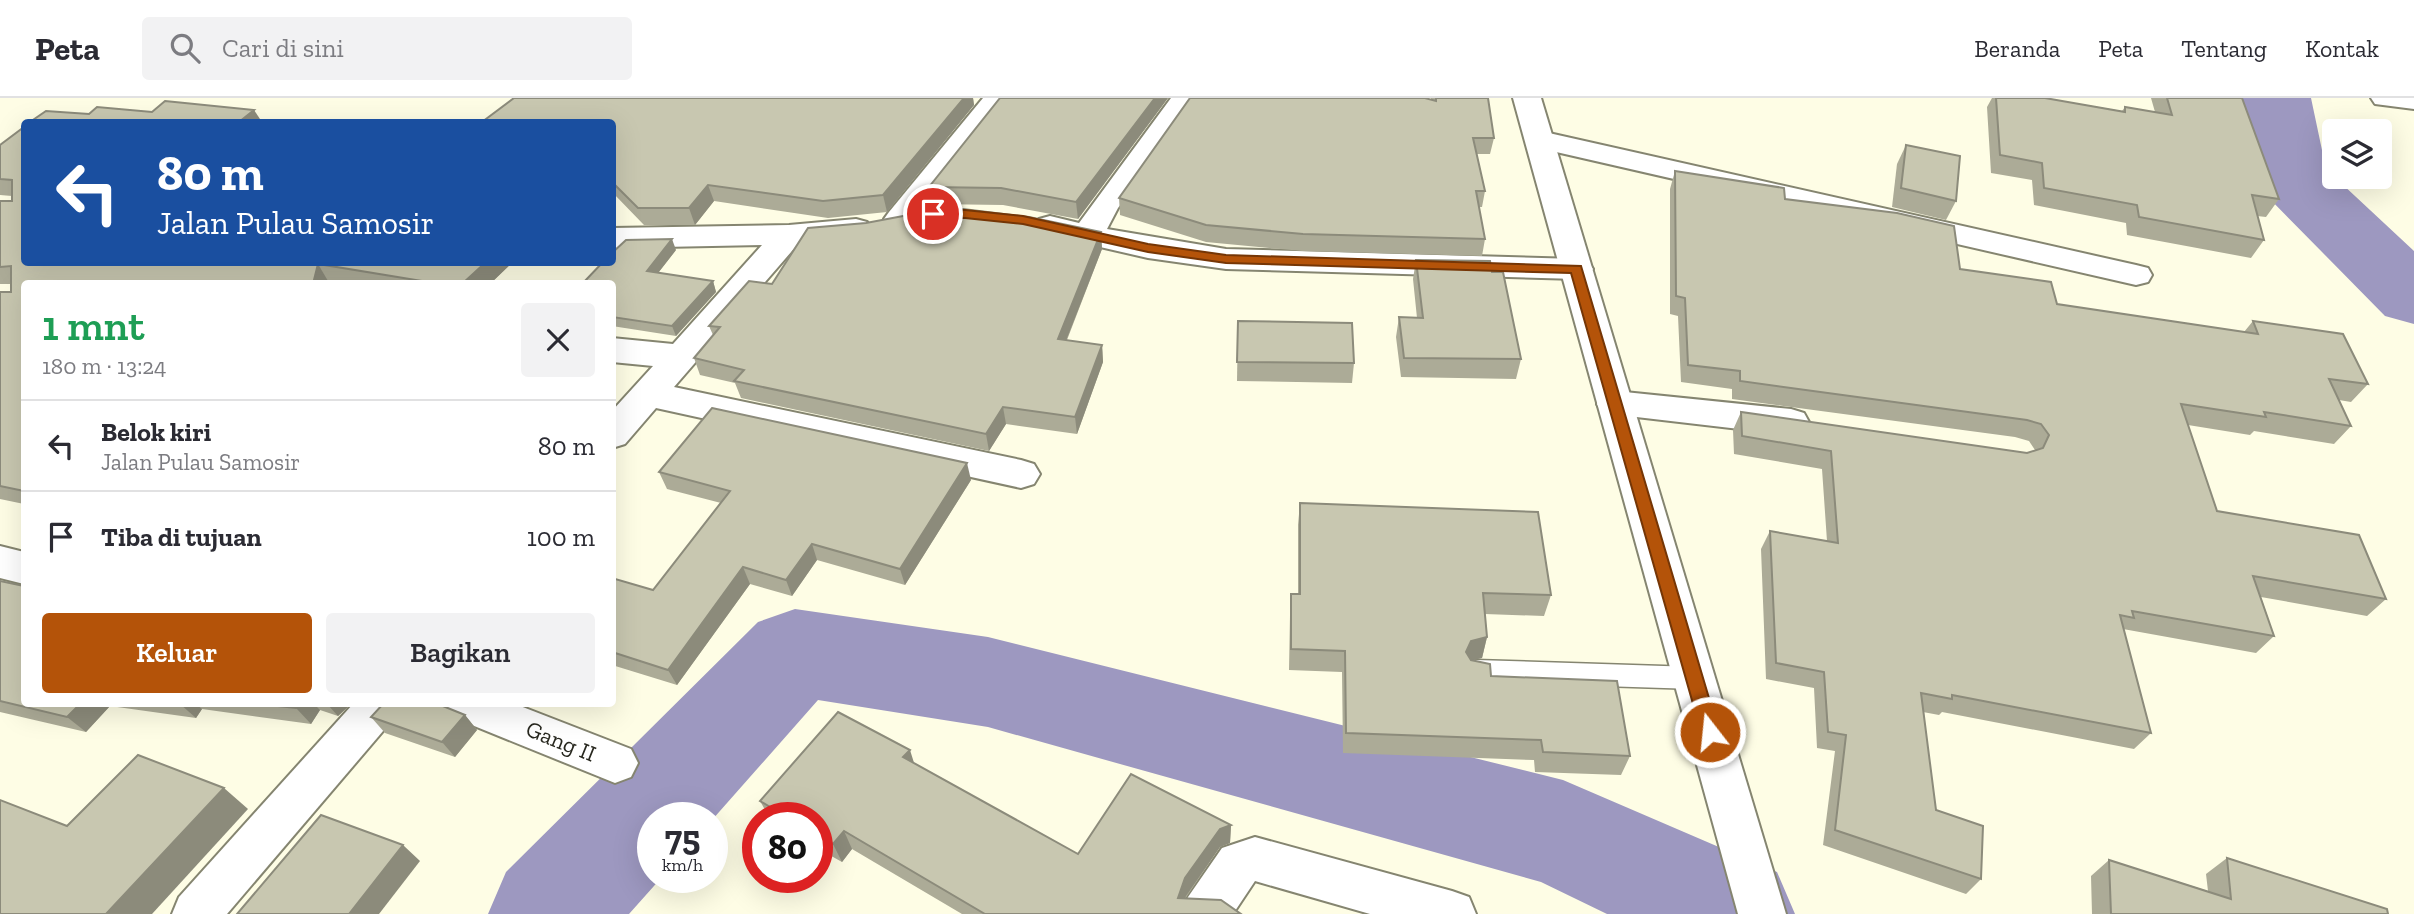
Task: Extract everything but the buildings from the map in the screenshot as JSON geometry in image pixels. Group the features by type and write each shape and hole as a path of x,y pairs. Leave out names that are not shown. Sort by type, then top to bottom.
{"main road":[{"path":"901,219 998,98"},
{"path":"1088,234 1104,206 1185,98"},
{"path":"1527,98 1762,914"},
{"path":"2385,98 2414,101"},
{"path":"1539,140 2136,275"},
{"path":"616,238 789,235 856,229 901,219 944,214"},
{"path":"1023,220 1148,248 1226,259 1577,269"},
{"path":"616,430 789,235"},
{"path":"616,350 683,357"},
{"path":"648,394 1021,474"},
{"path":"1615,404 1829,428"},
{"path":"0,562 21,567"},
{"path":"196,914 377,707"},
{"name":"Gang II","path":"475,707 615,763"},
{"path":"1205,914 1239,864 1255,859 1452,914"}],"lane":[{"path":"1476,671 1695,678"}],"waterway":[{"path":"2276,98 2290,176 2414,297"},
{"path":"549,914 795,653 988,682 1563,834 1734,914"}],"route":[{"path":"933,214 965,214 1023,220 1148,248 1226,259 1577,269 1710,732"}]}
